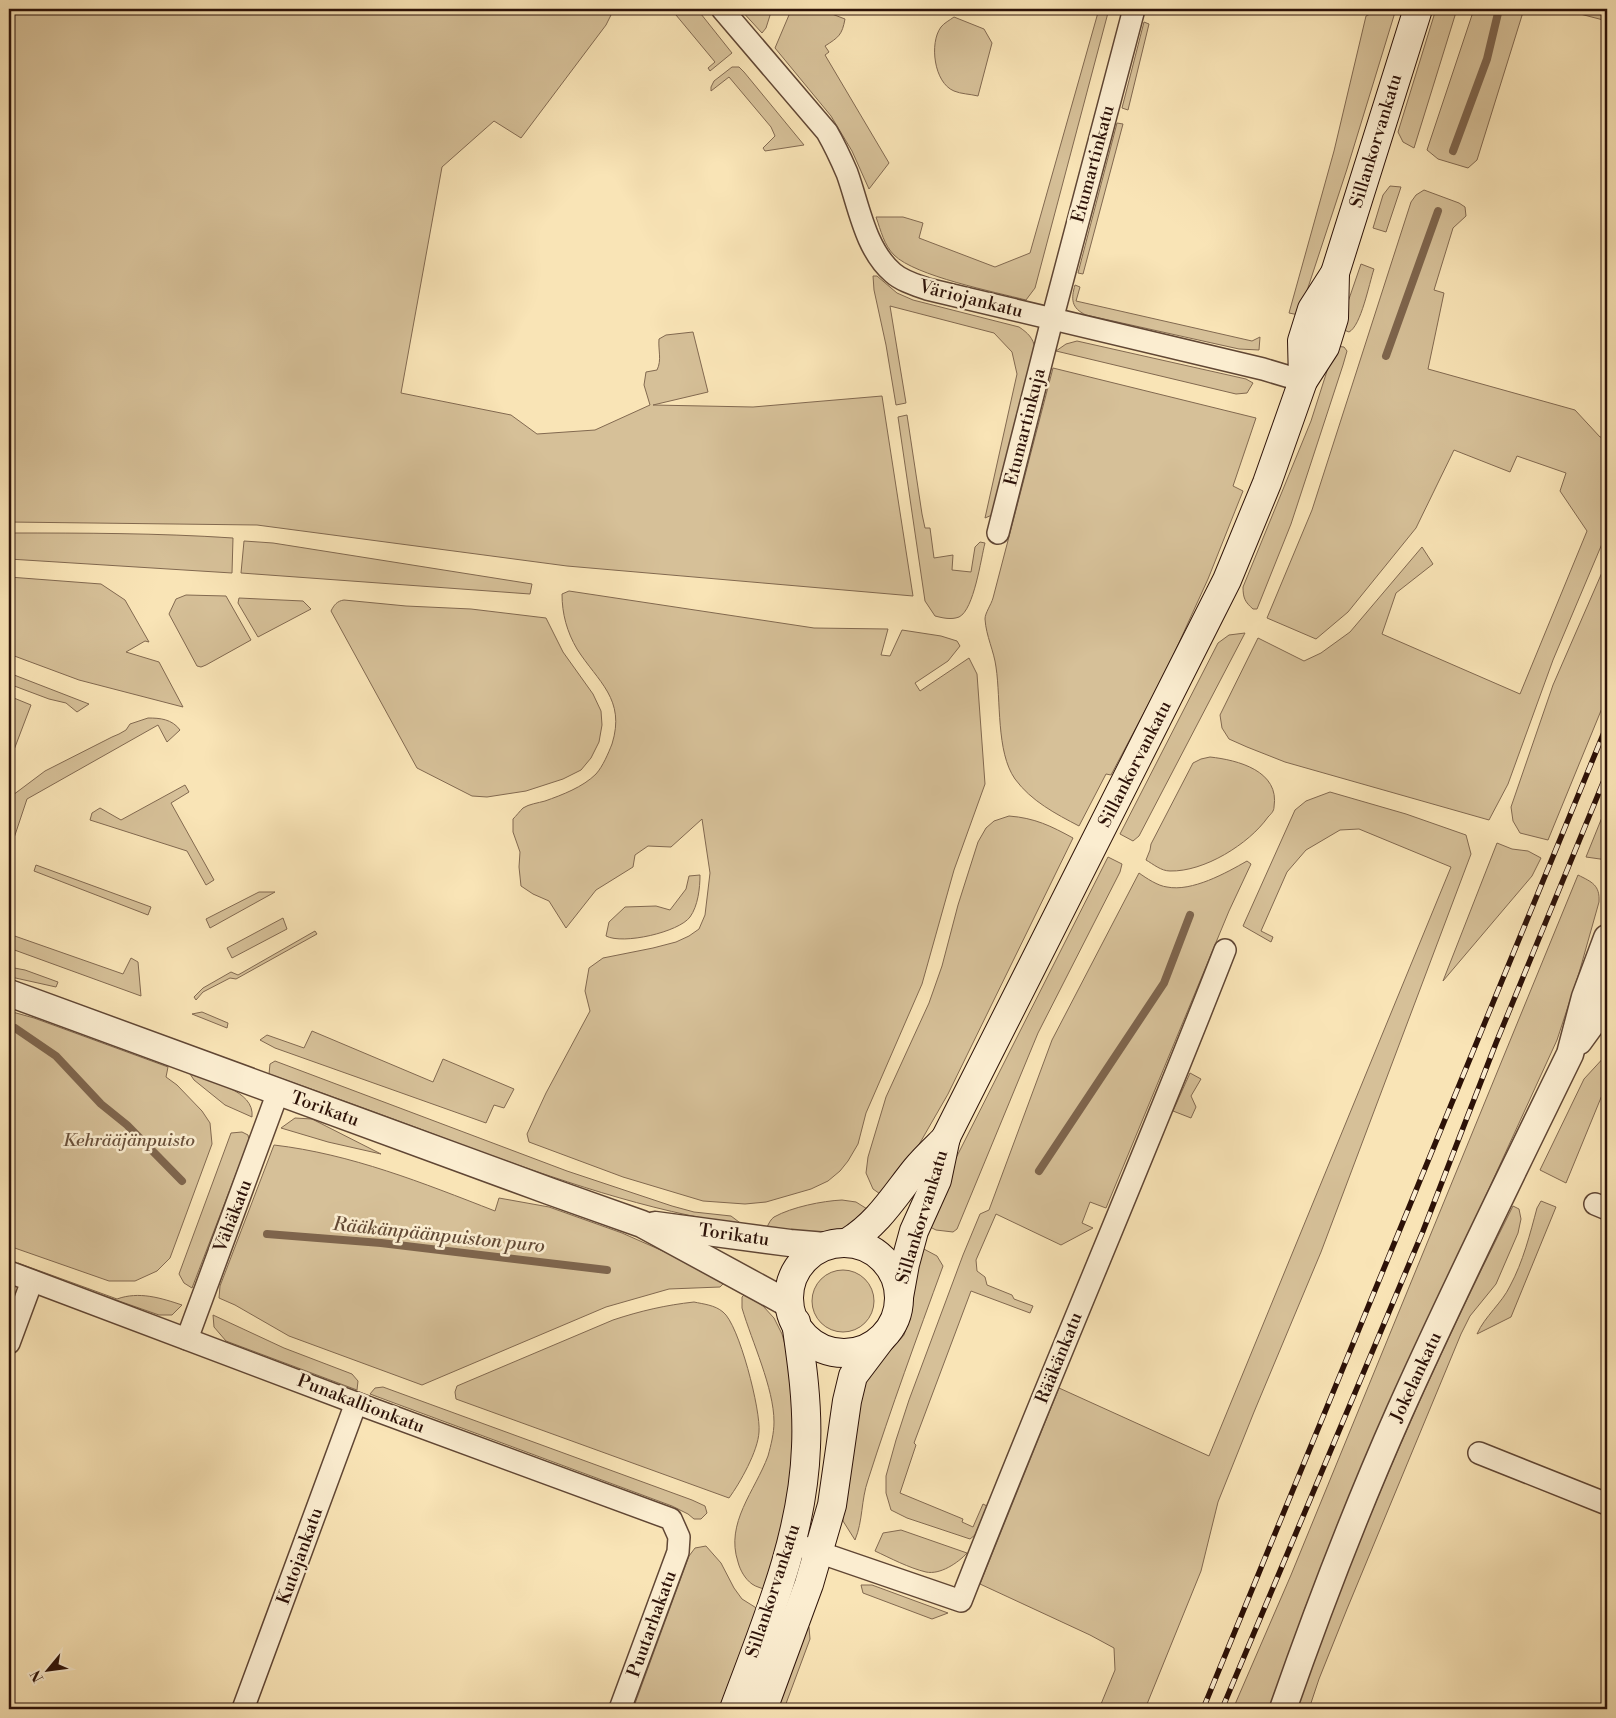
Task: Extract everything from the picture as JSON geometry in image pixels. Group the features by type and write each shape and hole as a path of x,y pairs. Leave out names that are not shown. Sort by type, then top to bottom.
{"main road":[{"name":"Sillankorvankatu","path":"899,1297 914,1231 937,1180 946,1137 1227,580 1267,484 1303,381 1325,347 1334,318 1335,273 1418,9"},
{"name":"Sillankorvankatu","path":"837,1244 862,1233 885,1210 917,1168 946,1137"},
{"path":"837,1244 862,1245 874,1251 886,1264 894,1278 899,1297 897,1312 889,1330 881,1339 864,1350 849,1354 829,1352 806,1339 792,1313 790,1286 794,1274 801,1263 810,1255 837,1244"},
{"name":"Sillankorvankatu","path":"734,1709 792,1543 803,1487 806,1447 806,1405 792,1313"},
{"name":"Sillankorvankatu","path":"763,1709 819,1552 832,1504 847,1401 853,1376 881,1339"}],"street":[{"name":"Väriojankatu","path":"722,9 827,132 838,151 867,233 878,257 894,274 910,283 927,289 1263,369 1303,381"},
{"name":"Etumartinkatu","path":"1052,320 1134,9"},
{"name":"Etumartinkuja","path":"998,533 1052,320"},
{"name":"Jokelankatu","path":"1570,1054 1585,997 1607,938"},
{"name":"Rääkänkatu","path":"792,1543 961,1601 1226,950"},
{"name":"Torikatu","path":"9,993 642,1224 792,1313"},
{"name":"Jokelankatu","path":"1283,1709 1360,1505 1399,1412 1570,1054 1607,1000"},
{"name":"Vähäkatu","path":"187,1338 278,1092"},
{"name":"Torikatu","path":"642,1224 790,1243 837,1244"},
{"name":"Punakallionkatu","path":"9,1272 356,1403 671,1518 679,1537"},
{"path":"9,1343 32,1281"},
{"name":"Kutojankatu","path":"243,1709 356,1403"},
{"path":"1480,1453 1607,1504"},
{"name":"Puutarhakatu","path":"620,1709 678,1552 679,1537"}],"green space":[{"path":"9,9 614,9 606,25 521,138 494,121 442,167 401,393 511,415 537,434 595,430 650,405 644,385 646,372 657,370 660,359 659,339 666,335 693,332 708,392 653,405 753,407 882,396 913,596 567,566 257,525 9,522"},
{"path":"671,9 697,9 732,53 710,71 708,68 715,62"},
{"path":"740,9 772,9 766,28 762,33"},
{"path":"790,9 819,9 845,19 843,29 839,35 825,46 829,52 825,55 889,163 869,189 852,151 831,116 775,48"},
{"path":"1099,9 1109,9 1035,288 1026,300 976,288 919,270 904,263 894,255 885,242 876,217 903,217 923,223 919,238 995,267 1030,253"},
{"path":"1380,9 1396,9 1347,169 1299,315 1289,313 1334,151 1366,16"},
{"path":"1436,9 1457,9 1414,148 1403,142 1398,132"},
{"path":"1474,9 1524,9 1477,160 1468,168 1438,159 1427,150"},
{"path":"1561,9 1595,9 1607,12 1607,21"},
{"path":"954,17 984,29 992,43 978,96 960,93 947,87 938,71 935,52 937,34 942,26"},
{"path":"1144,22 1149,24 1128,110 1122,108"},
{"path":"732,67 739,67 744,72 804,145 765,151 763,148 775,136 771,127 729,77 711,91 714,81"},
{"path":"1117,123 1123,124 1083,274 1078,273"},
{"path":"1390,186 1401,187 1386,232 1373,228 1383,195"},
{"path":"1424,190 1459,203 1465,207 1466,216 1453,228 1434,290 1444,293 1428,369 1575,410 1600,437 1607,437 1607,532 1553,660 1508,784 1489,820 1285,762 1229,739 1222,728 1220,715 1258,638 1304,661 1321,653 1350,632 1422,547 1433,564 1396,593 1382,634 1520,694 1587,531 1560,491 1566,473 1517,456 1510,472 1454,450 1416,528 1348,612 1316,639 1267,618 1312,510 1411,202 1416,195"},
{"path":"1361,264 1374,269 1361,313 1349,332 1339,328"},
{"path":"873,276 877,276 897,293 913,300 1019,327 1033,341 1035,348 992,515 985,518 1017,374 1012,352 994,333 890,306 906,403 896,405"},
{"path":"1075,285 1080,287 1076,301 1252,341 1260,337 1259,350 1239,349 1086,315 1077,309 1073,303"},
{"path":"1077,341 1246,379 1253,383 1247,393 1236,394 1056,351 1066,344"},
{"path":"1335,346 1344,347 1347,351 1343,365 1291,524 1257,609 1253,609 1245,600 1243,587 1311,421"},
{"path":"1053,368 1256,418 1233,486 1243,491 1208,579 1167,669 1111,775 1106,774 1079,826 1036,800 1021,787 1009,768 1000,725 996,667 985,619 993,598"},
{"path":"907,415 922,514 925,528 930,528 934,558 953,555 952,570 971,572 975,547 980,542 985,543 969,605 956,618 935,616 925,601 898,417"},
{"path":"9,533 149,534 233,538 232,573 9,559"},
{"path":"244,541 273,543 532,584 530,594 241,573"},
{"path":"1607,561 1607,696 1548,840 1520,833 1513,821 1511,807 1553,685"},
{"path":"9,577 101,584 125,600 149,642 145,641 126,652 159,662 183,707 79,680 9,654"},
{"path":"569,591 814,628 888,629 881,655 890,656 902,630 941,636 957,641 960,646 948,661 915,683 920,691 969,658 977,674 985,784 954,870 922,984 866,1113 858,1144 840,1171 828,1181 811,1189 766,1202 745,1204 703,1201 623,1177 529,1142 527,1134 546,1093 590,1011 585,991 589,968 603,958 676,942 699,929 705,915 710,873 702,819 671,847 648,846 635,855 633,867 596,890 566,928 549,901 521,886 520,852 513,832 513,819 523,808 565,793 591,779 599,771 605,760 612,744 615,728 613,703 608,692 585,661 570,636 564,616 562,594"},
{"path":"186,595 226,596 251,640 206,665 197,666 169,614 176,599"},
{"path":"239,598 303,601 311,609 258,637 238,603"},
{"path":"339,601 406,606 471,609 546,618 563,652 593,694 601,711 602,725 599,742 591,758 581,770 563,779 526,791 487,797 472,796 417,768 331,611"},
{"path":"1245,633 1139,836 1133,841 1120,834 1218,643 1229,635"},
{"path":"9,673 89,704 77,712 66,703 49,699 9,684"},
{"path":"9,696 31,705 9,763"},
{"path":"148,718 170,721 180,730 167,742 158,725 27,799 9,853 9,806 13,795 45,771 119,734 126,730 130,724"},
{"path":"1210,757 1233,761 1264,776 1270,784 1274,795 1273,810 1260,827 1238,846 1225,854 1197,867 1170,871 1160,869 1146,860 1151,844 1193,763"},
{"path":"185,785 189,792 171,803 214,880 206,885 187,851 90,820 92,813 100,808 121,820"},
{"path":"1330,792 1406,814 1466,835 1471,854 1321,1252 1218,1502 1201,1571 1145,1709 1099,1709 1115,1670 1114,1648 980,1584 1059,1388 1209,1456 1451,867 1359,829 1340,830 1306,850 1287,872 1261,931 1273,937 1271,942 1243,926 1295,810 1306,801"},
{"path":"1607,805 1607,860 1586,857"},
{"path":"1009,816 1042,823 1073,838 948,1094 917,1148 883,1196 873,1189 866,1173 868,1157 886,1097 929,1003 942,966 958,905 978,842 986,828 994,821"},
{"path":"1497,843 1512,849 1528,851 1541,858 1532,876 1443,981"},
{"path":"1108,857 1122,864 1120,872 1038,1033 957,1229 953,1232 936,1230 930,1227 938,1199 956,1158"},
{"path":"1247,861 1251,864 1229,911 1106,1208 1090,1202 1082,1223 1093,1228 1061,1245 996,1214 976,1260 977,1271 985,1277 987,1285 1012,1295 1014,1299 1033,1306 1030,1313 971,1291 914,1443 916,1445 900,1493 963,1519 962,1522 973,1527 983,1504 987,1506 975,1535 970,1539 907,1518 891,1510 886,1493 886,1476 896,1440 963,1255 980,1214 989,1210 1052,1040 1139,873 1152,882 1164,886 1187,887 1229,871"},
{"path":"36,865 151,907 148,915 34,871"},
{"path":"700,875 695,908 690,917 675,928 637,938 625,939 606,936 609,922 625,907 656,906 670,910 686,889 689,876"},
{"path":"1578,875 1594,885 1598,892 1599,902 1579,973 1557,1040 1369,1451 1305,1608 1270,1709 1233,1709 1291,1575"},
{"path":"259,892 275,892 210,928 206,919"},
{"path":"283,918 287,929 232,958 227,948"},
{"path":"315,931 317,934 236,979 230,978 203,992 196,1000 194,997 203,988 231,972 238,975"},
{"path":"9,934 123,974 131,958 138,962 141,996 9,948"},
{"path":"9,967 25,970 58,982 56,987 11,977"},
{"name":"Kehrääjänpuisto","path":"9,1011 34,1018 168,1067 166,1077 177,1085 202,1111 210,1123 212,1144 170,1258 157,1271 135,1281 109,1281 9,1246"},
{"path":"202,1012 228,1023 227,1028 192,1014"},
{"path":"312,1031 433,1082 443,1059 514,1089 504,1108 494,1105 486,1123 275,1048 260,1040 267,1035 304,1048"},
{"path":"1607,1054 1607,1083 1566,1183 1540,1170 1584,1079"},
{"path":"275,1061 567,1171 672,1206 694,1212 731,1216 743,1225 636,1203 533,1170 269,1074 270,1064"},
{"path":"1190,1073 1201,1079 1191,1096 1196,1107 1191,1118 1173,1111"},
{"path":"190,1074 230,1088 239,1094 247,1100 251,1108 252,1117 225,1105 194,1080"},
{"path":"295,1118 312,1119 381,1154 328,1142 281,1128"},
{"path":"242,1132 248,1135 249,1140 192,1288 184,1283 179,1274 231,1133"},
{"path":"274,1145 303,1149 359,1162 414,1180 495,1211 499,1198 549,1207 622,1233 690,1263 724,1283 720,1287 669,1289 606,1307 422,1385 289,1336 219,1298 220,1286"},
{"path":"842,1200 856,1202 872,1212 849,1227 834,1233 804,1234 767,1227 774,1217 789,1210 816,1203"},
{"path":"1541,1201 1556,1207 1511,1317 1477,1334 1484,1321 1507,1292 1515,1277 1526,1248 1537,1208"},
{"path":"1513,1206 1519,1209 1521,1219 1518,1233 1496,1284 1470,1316 1461,1334 1347,1609 1309,1709 1297,1709 1344,1580 1396,1454 1453,1329"},
{"path":"922,1248 937,1256 943,1266 868,1480 855,1540 843,1521 842,1502 858,1391 880,1359 904,1335 911,1307 911,1288"},
{"path":"18,1263 117,1299 142,1296 158,1298 182,1305 172,1315 159,1315 19,1266"},
{"path":"843,1270 855,1272 865,1279 872,1289 874,1301 872,1313 865,1323 855,1330 843,1332 831,1330 821,1323 814,1313 812,1301 814,1289 821,1279 831,1272"},
{"path":"745,1294 763,1306 774,1318 782,1334 787,1352 796,1439 785,1520 766,1590 749,1582 745,1577 741,1571 735,1548 735,1534 738,1521 768,1456 774,1426 773,1409 767,1380 742,1308 742,1297"},
{"path":"694,1302 716,1308 723,1312 729,1320 736,1333 748,1369 759,1421 758,1440 752,1457 729,1498 456,1399 455,1392 457,1386 613,1320 653,1309"},
{"path":"213,1315 284,1348 352,1374 358,1381 357,1390 226,1341 214,1327"},
{"path":"383,1387 692,1500 705,1506 707,1513 701,1519 694,1519 672,1506 370,1394 375,1388"},
{"path":"901,1530 967,1553 959,1561 943,1570 926,1572 900,1563 875,1551 883,1533"},
{"path":"706,1546 721,1563 742,1599 758,1609 719,1709 633,1709 689,1556 695,1548"},
{"path":"861,1585 872,1585 948,1613 932,1619 863,1593"},
{"path":"804,1624 809,1627 810,1639 784,1709 772,1709"}],"waterway":[{"path":"1453,151 1487,59 1499,9"},
{"path":"1386,356 1438,211"},
{"path":"1039,1171 1164,983 1190,915"},
{"name":"Rääkänpäänpuiston puro","path":"9,1027 15,1028 56,1056 101,1104 127,1125 182,1181"},
{"name":"Rääkänpäänpuiston puro","path":"267,1234 381,1243 607,1270"}],"railway":[{"path":"1203,1709 1607,725"},
{"path":"1222,1709 1423,1231 1496,1043 1607,773"}]}
